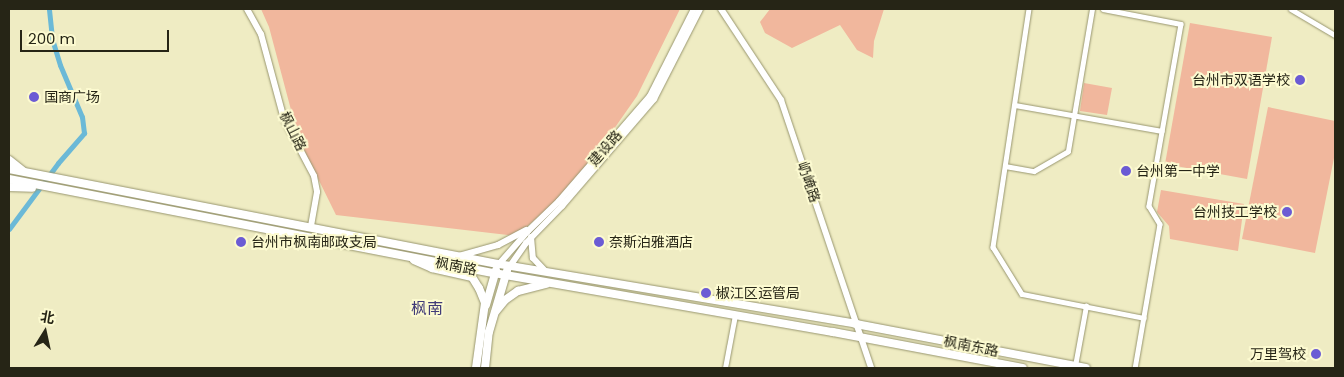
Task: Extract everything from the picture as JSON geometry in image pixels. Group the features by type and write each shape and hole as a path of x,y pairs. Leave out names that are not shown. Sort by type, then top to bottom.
{"main road":[{"name":"枫山路","path":"247,9 261,34 284,119 314,176 317,192 311,227"},
{"name":"建设路","path":"483,316 494,273 499,264 532,227 559,201 650,96 694,9"},
{"name":"建设路","path":"510,266 531,237 562,206 654,99 700,9"},
{"name":"屷崦路","path":"720,9 781,100 871,368"},
{"name":"枫南路","path":"9,160 21,170 58,180 510,266 856,324"},
{"name":"枫南路","path":"9,170 58,180"},
{"path":"9,179 33,186"},
{"name":"枫南路","path":"33,186 52,188 494,273 860,337 1024,368"},
{"path":"9,187 33,186"},
{"path":"458,256 498,245 532,227"},
{"path":"531,237 533,258 547,272"},
{"path":"406,255 432,268 472,277 483,297 483,316 476,368"},
{"path":"485,368 494,314 505,275 510,266"},
{"path":"494,314 505,300 518,291 550,283"},
{"name":"枫南东路","path":"856,324 1086,368"}],"street":[{"path":"1029,9 993,247 1022,294 1144,318"},
{"path":"1005,166 1034,171 1068,151 1092,9"},
{"path":"1103,9 1181,24 1149,206 1160,224 1135,368"},
{"path":"1291,9 1335,35"},
{"path":"1015,106 1162,131"},
{"path":"1075,366 1086,306"},
{"path":"726,368 735,315"}],"shaded area":[{"path":"261,9 680,9 637,96 574,186 516,236 336,215 299,140 269,27"},
{"path":"770,9 884,9 874,41 873,58 857,50 840,25 792,48 765,33 760,22"},
{"path":"1190,23 1272,37 1247,179 1165,164"},
{"path":"1084,83 1112,88 1107,115 1080,111"},
{"path":"1268,107 1335,121 1335,153 1315,253 1242,239"},
{"path":"1161,190 1244,204 1238,251 1170,239 1169,226 1157,212"}],"waterway":[{"path":"9,229 58,163 84,133 82,117 60,65 52,38 49,9"}],"place":[{"name":"台州市双语学校","path":"1300,80"},
{"name":"国商广场","path":"34,97"},
{"name":"台州第一中学","path":"1126,171"},
{"name":"台州技工学校","path":"1287,212"},
{"name":"台州市枫南邮政支局","path":"241,242"},
{"name":"奈斯泊雅酒店","path":"599,242"},
{"name":"椒江区运管局","path":"706,293"},
{"name":"万里驾校","path":"1316,354"}],"district":[{"name":"枫南","path":"427,309"}]}
